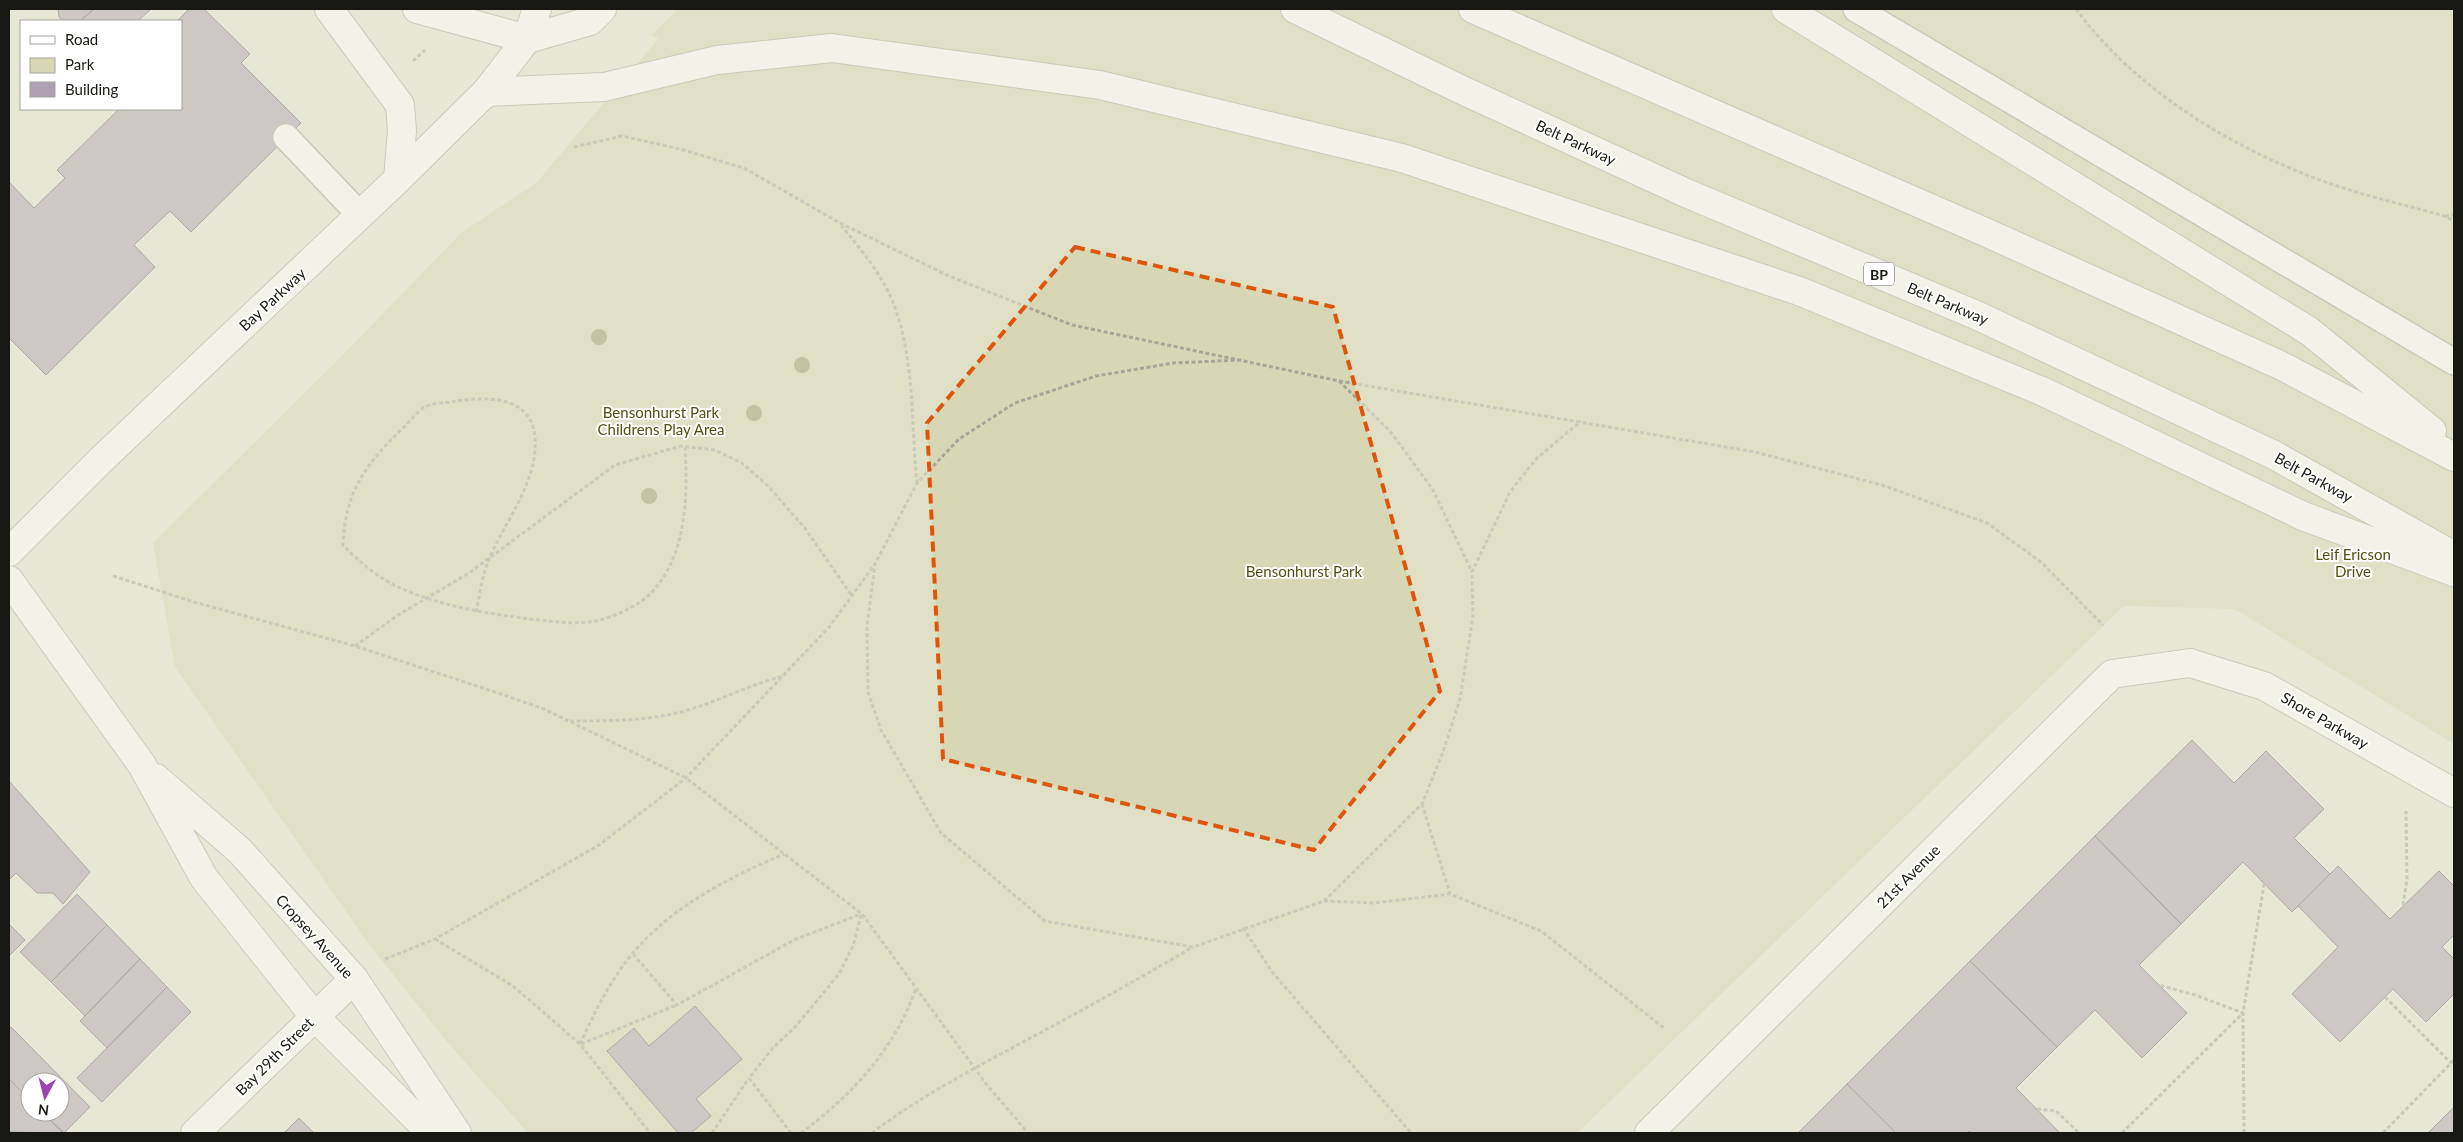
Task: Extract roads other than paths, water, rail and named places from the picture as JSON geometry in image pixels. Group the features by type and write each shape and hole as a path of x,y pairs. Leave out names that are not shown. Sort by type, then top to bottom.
{"main road":[{"path":"328,9 400,105 402,131 398,179"},
{"path":"417,9 527,39 590,21 602,9"},
{"name":"Bay Parkway","path":"9,552 102,459 398,179 486,92 527,39 538,9"},
{"name":"Belt Parkway","path":"1295,9 1462,90 1686,193 1976,315 2274,454 2454,556"},
{"path":"1473,9 1986,232 2282,366 2454,457"},
{"path":"1786,9 2309,331 2454,450"},
{"path":"486,92 604,87 717,60 832,48 1100,85 1402,158 1800,291 2044,392 2304,516 2454,572"},
{"name":"Cropsey Avenue","path":"9,580 142,765 204,878 314,1016 431,1133"},
{"name":"Shore Parkway","path":"2190,663 2264,686 2454,794"},
{"name":"21st Avenue","path":"1649,1133 2112,674 2190,663"},
{"name":"Cropsey Avenue","path":"142,765 240,851 354,979 457,1133"},
{"name":"Bay 29th Street","path":"195,1133 354,979"}],"lane":[{"path":"1856,9 2454,362"},
{"path":"286,138 360,215"}],"park label":[{"name":"Bensonhurst Park Childrens Play Area","path":"661,420"},
{"name":"Leif Ericson Drive","path":"2353,562"},
{"name":"Bensonhurst Park","path":"1304,571"}]}
